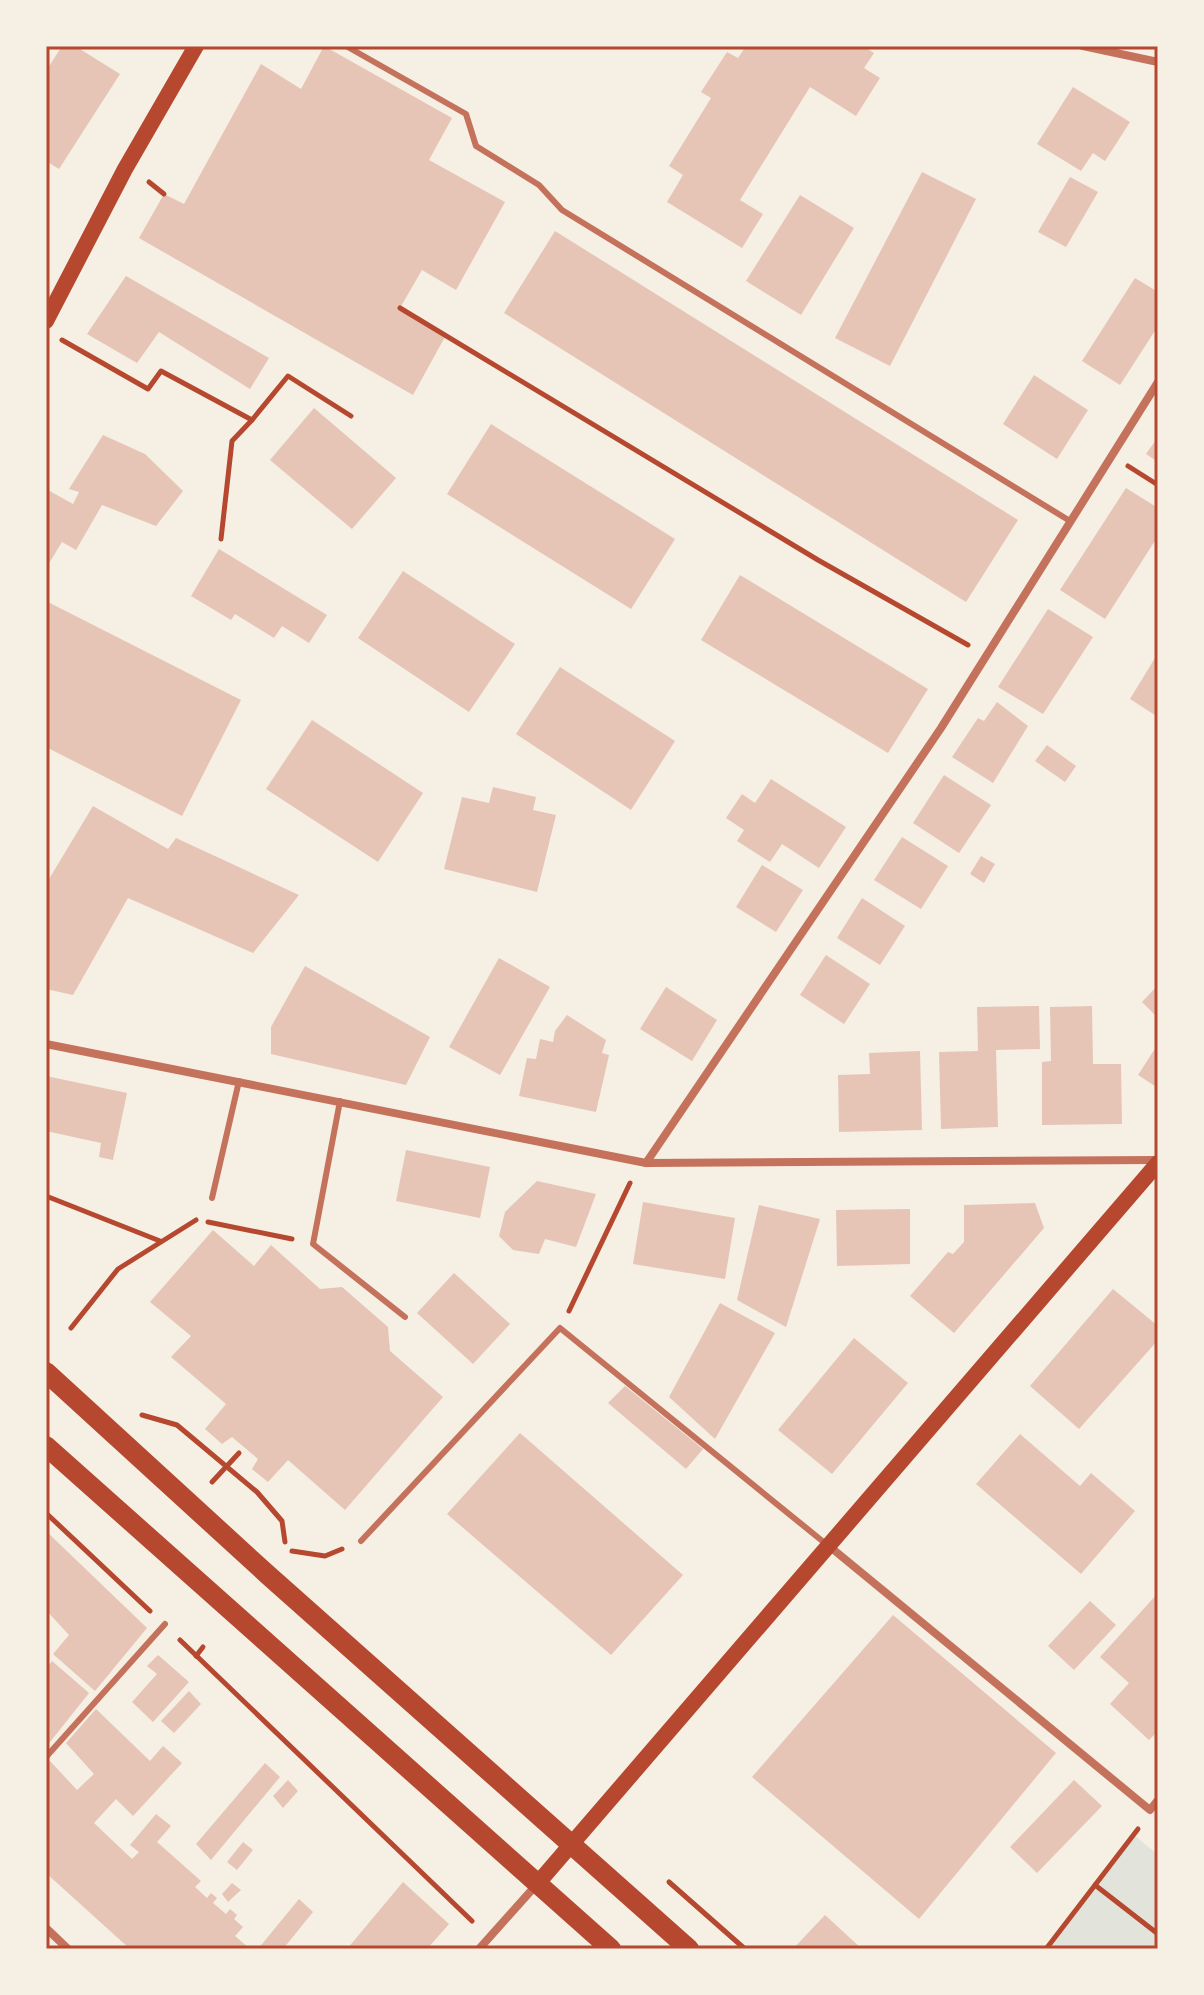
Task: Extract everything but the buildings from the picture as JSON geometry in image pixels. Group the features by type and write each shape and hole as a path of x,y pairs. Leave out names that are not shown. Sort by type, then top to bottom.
{"main road":[{"path":"46,321 125,169 196,46"},
{"path":"538,1883 1158,1162"},
{"path":"46,1372 268,1575 689,1949"},
{"path":"46,1446 611,1949"}],"street":[{"path":"1083,46 1158,62"},
{"path":"646,1163 941,728 1158,382"},
{"path":"46,1044 646,1163 1158,1162"},
{"path":"829,1546 1150,1810 1158,1800"},
{"path":"479,1949 538,1883"},
{"path":"46,1928 68,1949"}],"lane":[{"path":"346,46 466,114 476,146 539,185 562,210 1070,521"},
{"path":"212,1198 239,1080"},
{"path":"340,1101 313,1244 405,1317"},
{"path":"361,1541 560,1328 829,1546"},
{"path":"46,1757 165,1624"}],"path":[{"path":"400,308 818,560 986,656"},
{"path":"59,338 148,389 161,371 252,420"},
{"path":"221,539 232,441 288,376 351,416"},
{"path":"1111,457 1158,485"},
{"path":"560,1328 627,1186 646,1163"},
{"path":"46,1196 161,1242"},
{"path":"71,1328 118,1269 196,1220 212,1198"},
{"path":"196,1220 313,1244"},
{"path":"142,1415 177,1425 257,1492 282,1521 285,1542"},
{"path":"212,1482 239,1453"},
{"path":"46,1513 472,1921"},
{"path":"292,1551 325,1556 361,1541"},
{"path":"196,1656 203,1647"},
{"path":"1046,1949 1150,1810"},
{"path":"669,1882 745,1949"},
{"path":"1095,1885 1158,1934"}],"shaded area":[{"path":"1134,1835 1158,1855 1158,1949 1046,1949"}]}
